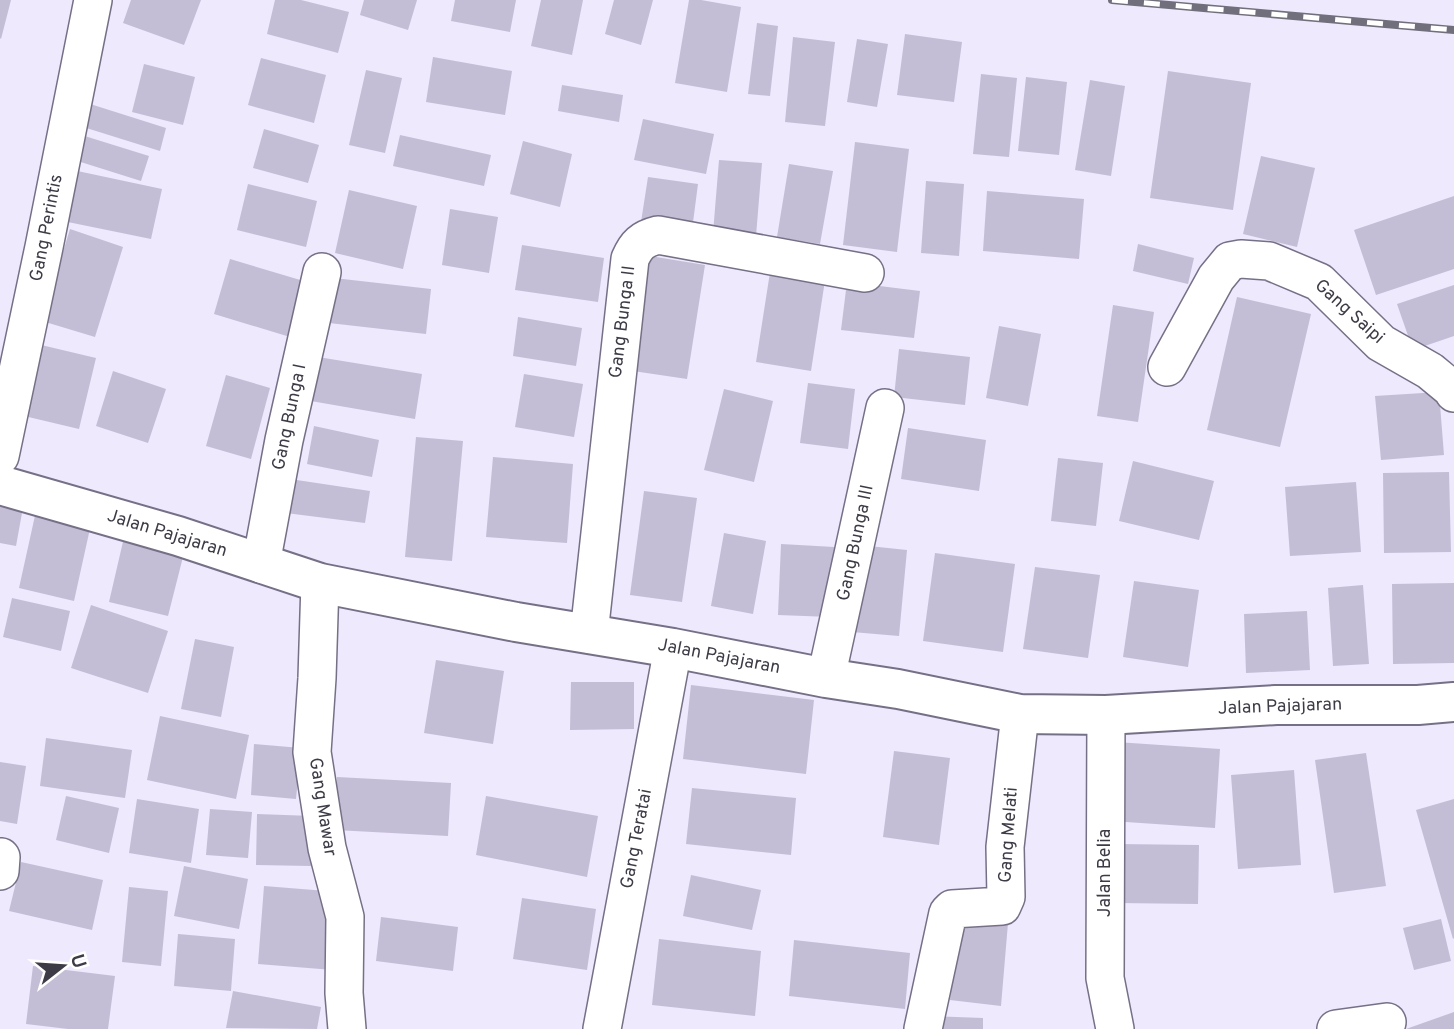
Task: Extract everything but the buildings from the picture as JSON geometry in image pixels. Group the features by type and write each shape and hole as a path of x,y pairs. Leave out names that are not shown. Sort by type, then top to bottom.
{"main road":[{"name":"Jalan Pajajaran","path":"0,485 178,536 320,583 826,678 898,689 1020,714 1106,715 1276,705 1418,705 1454,702"}],"street":[{"name":"Gang Perintis","path":"0,456 93,0"},
{"name":"Gang Bunga II","path":"589,634 630,259 635,247 646,238 658,235 865,273"},
{"name":"Gang Saipi","path":"1167,367 1210,287 1230,261 1269,261 1319,282 1381,343 1430,371 1454,393"},
{"name":"Gang Bunga I","path":"261,564 284,440 321,272"},
{"name":"Gang Bunga III","path":"826,678 885,408"},
{"name":"Gang Mawar","path":"320,583 312,752 327,848 345,917 344,993 347,1029"},
{"name":"Gang Teratai","path":"602,1029 673,648"},
{"name":"Gang Melati","path":"923,1029 948,914 952,909 1002,906 1006,897 1006,848 1020,714"},
{"name":"Jalan Belia","path":"1106,715 1105,978 1115,1029"},
{"path":"1336,1029 1387,1022"}],"railway":[{"path":"1112,0 1454,30"}]}
